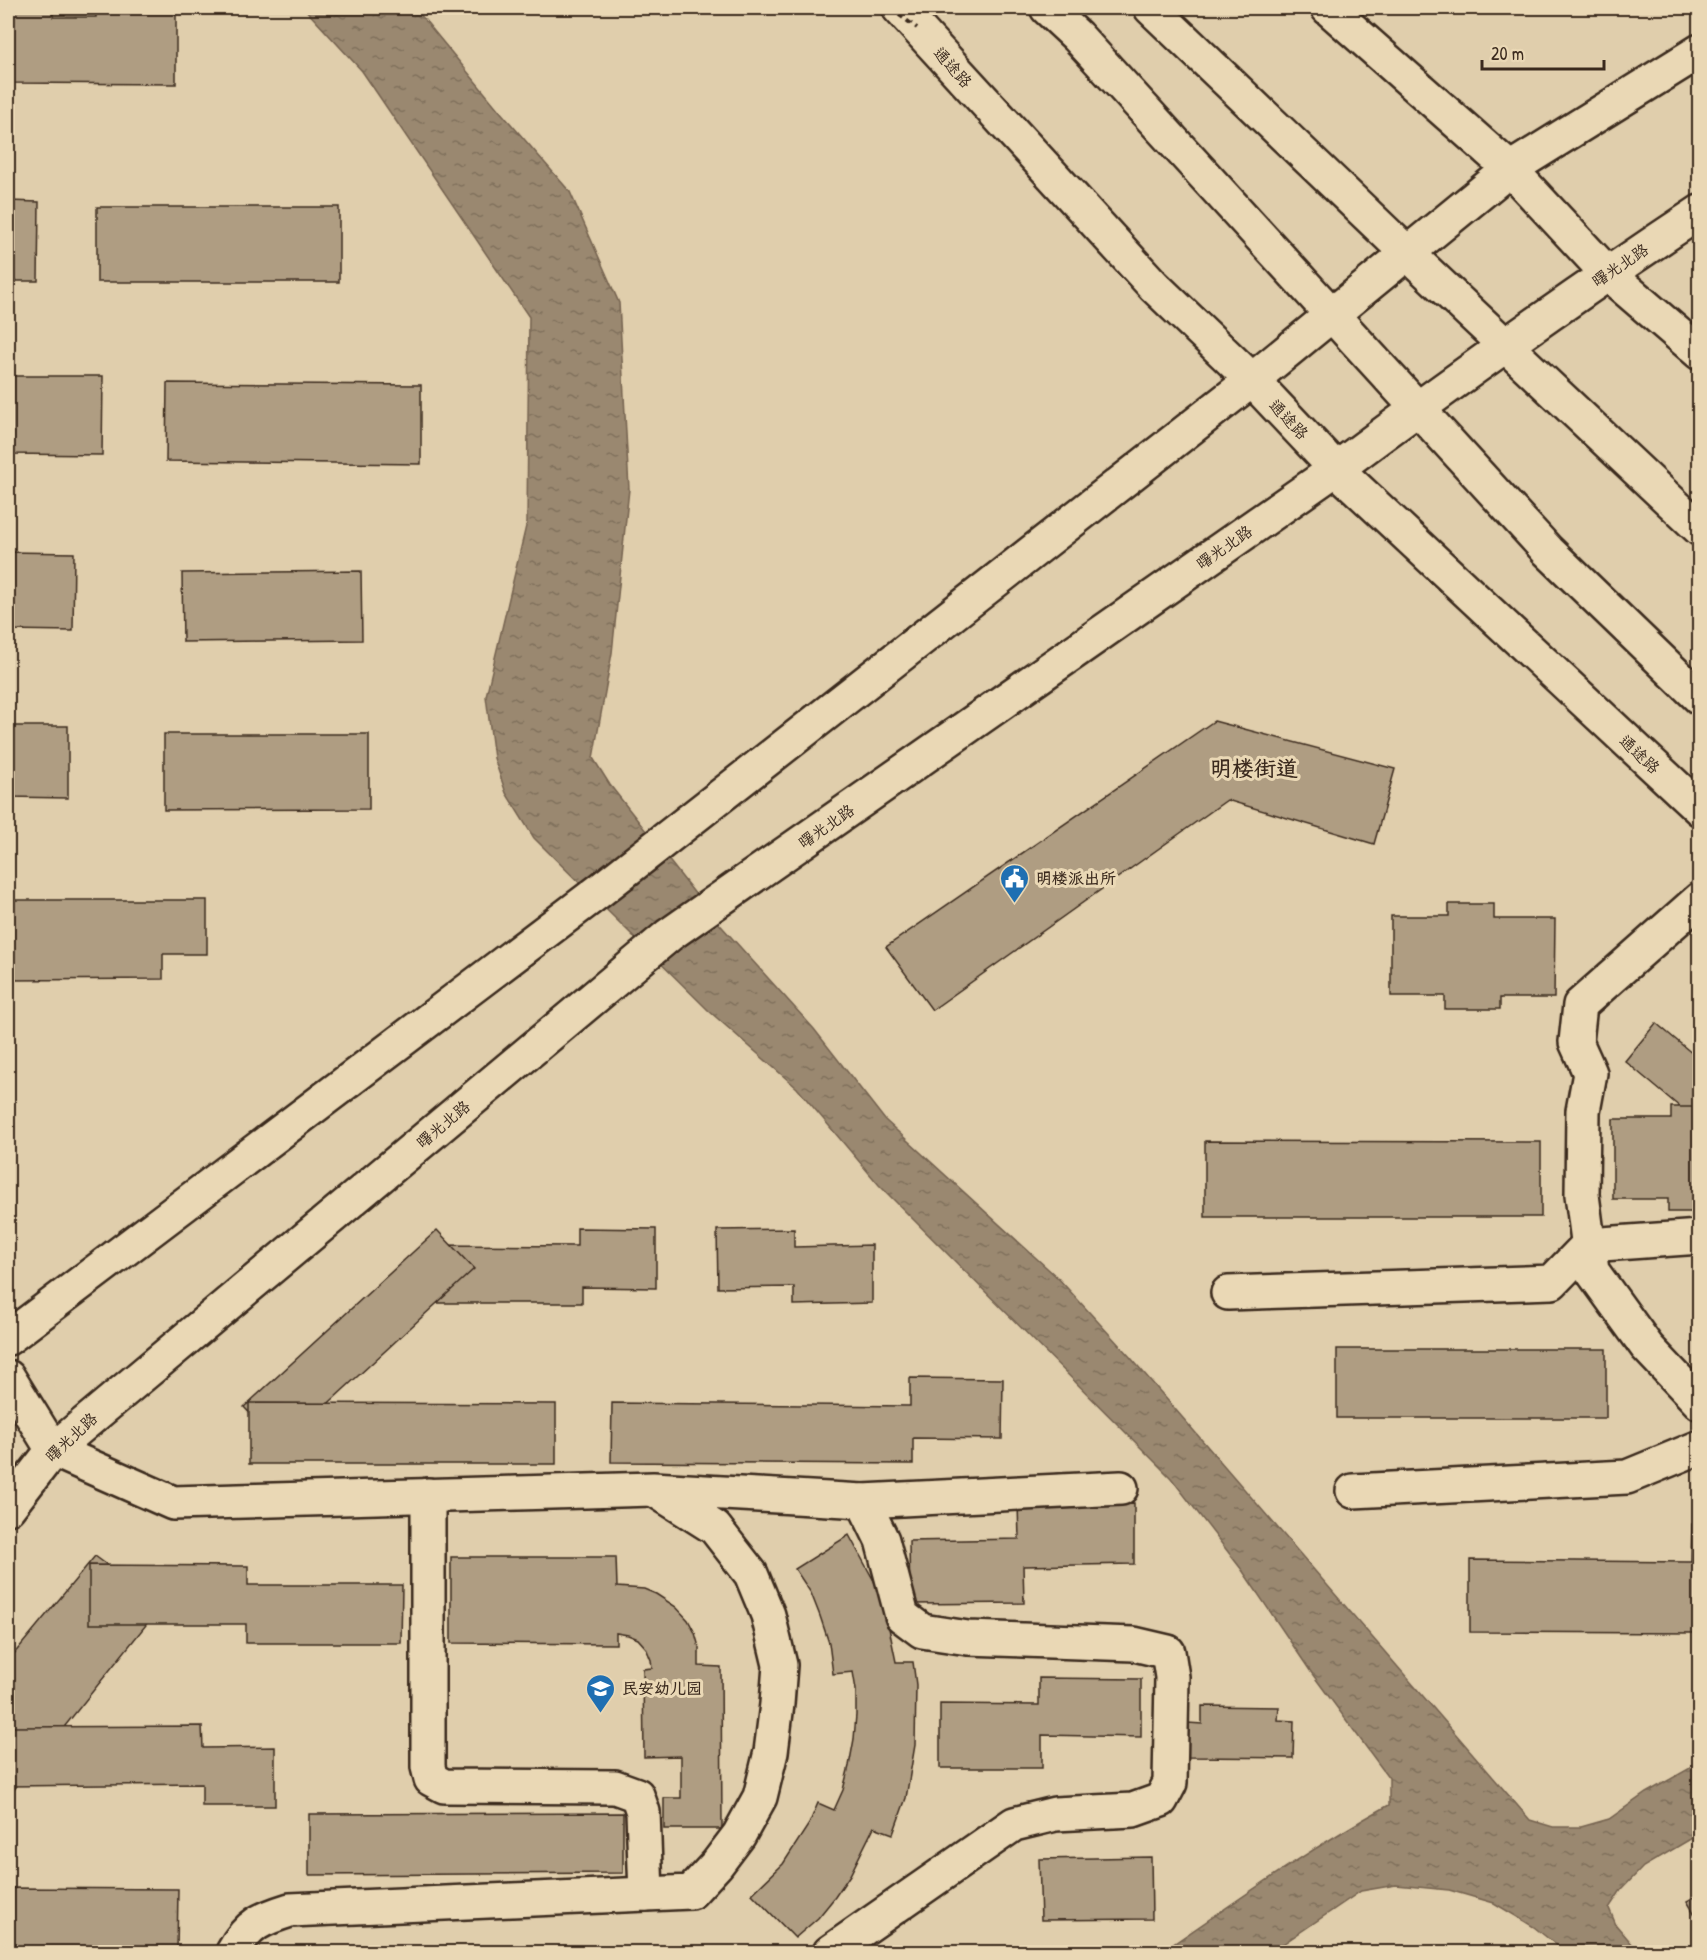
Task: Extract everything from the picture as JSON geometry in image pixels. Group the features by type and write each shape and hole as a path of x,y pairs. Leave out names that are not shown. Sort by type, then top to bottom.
{"main road":[{"path":"1047,8 1077,36 1548,551 1700,698"},
{"path":"1151,8 1700,529"},
{"path":"1328,8 1510,169 1607,273 1700,353"},
{"name":"通途路","path":"908,18 1154,286 1252,380 1336,469 1700,809"},
{"path":"8,1338 598,892 1252,380 1510,169 1700,51"},
{"name":"曙光北路","path":"8,1508 52,1450 669,935 1336,469 1417,408 1607,273 1700,212"},
{"path":"1700,899 1580,1005 1576,1042 1590,1073 1583,1111 1582,1195 1592,1271 1647,1347 1700,1403"},
{"path":"1228,1293 1552,1282 1588,1245 1700,1237"},
{"path":"8,1377 52,1450 173,1503 654,1489 863,1501 1121,1488"},
{"path":"1353,1491 1628,1477 1700,1447"},
{"path":"233,1953 241,1938 262,1919 290,1910 691,1892 717,1864 739,1835 760,1797 771,1752 780,1665 768,1615 751,1574 715,1528 654,1489"},
{"path":"428,1495 428,1767 431,1779 444,1786 615,1787 637,1795 643,1812 646,1894"},
{"path":"830,1953 1014,1824 1055,1814 1133,1810 1161,1800 1170,1783 1172,1677 1168,1652 1134,1644 968,1638 922,1630 902,1616 882,1540 863,1501"}],"path":[{"path":"890,8 908,18"}],"water":[{"path":"304,8 415,8 570,192 619,303 629,489 612,653 593,758 610,785 714,918 814,1029 885,1120 1058,1278 1131,1358 1530,1820 1553,1827 1581,1827 1609,1819 1646,1793 1699,1763 1699,1834 1643,1867 1621,1890 1609,1908 1616,1925 1639,1952 1565,1952 1534,1927 1494,1903 1449,1890 1396,1885 1361,1891 1271,1952 1162,1952 1302,1857 1389,1805 1389,1778 1313,1675 1242,1570 1171,1478 879,1185 797,1088 709,1011 534,838 506,793 494,758 486,696 527,522 529,317 362,71"}],"building":[{"path":"8,8 53,8 53,17 96,17 96,8 176,8 176,84 8,83"},
{"path":"8,201 39,202 38,281 8,281"},
{"path":"97,207 339,207 339,282 97,282"},
{"path":"8,376 103,376 102,455 8,454"},
{"path":"167,383 421,385 421,464 166,461"},
{"path":"8,552 74,553 73,631 8,630"},
{"path":"361,571 362,640 183,642 182,573"},
{"path":"1214,721 1395,769 1374,844 1227,800 932,1010 886,947"},
{"path":"8,726 68,726 68,798 8,797"},
{"path":"164,734 369,734 369,809 164,810"},
{"path":"8,900 207,900 207,954 163,954 163,979 8,980"},
{"path":"1449,904 1494,904 1494,919 1555,919 1554,998 1500,998 1500,1009 1445,1009 1445,996 1391,996 1391,916 1449,916"},
{"path":"1656,1023 1700,1060 1700,1124 1625,1061"},
{"path":"1671,1107 1700,1107 1700,1212 1668,1212 1668,1199 1613,1199 1613,1119 1671,1119"},
{"path":"1205,1141 1541,1142 1541,1217 1205,1217"},
{"path":"577,1228 656,1229 656,1288 582,1287 582,1303 425,1303 426,1245 577,1246"},
{"path":"794,1229 794,1247 872,1245 872,1303 794,1305 794,1287 718,1288 717,1230"},
{"path":"437,1230 474,1269 281,1447 244,1407"},
{"path":"1337,1349 1606,1349 1606,1418 1337,1418"},
{"path":"910,1378 1003,1379 1002,1439 913,1438 913,1464 611,1462 612,1403 910,1406"},
{"path":"249,1403 556,1404 556,1464 249,1464"},
{"path":"1134,1503 1134,1564 1023,1566 1024,1603 910,1604 909,1541 1019,1539 1018,1504"},
{"path":"1692,1524 1700,1524 1700,1633 1470,1632 1470,1560 1691,1562"},
{"path":"849,1535 884,1604 896,1662 913,1662 916,1685 915,1745 906,1798 893,1834 874,1827 850,1875 835,1897 818,1918 795,1938 752,1894 783,1864 809,1824 818,1803 834,1810 843,1790 854,1739 856,1690 853,1672 833,1674 829,1643 820,1616 811,1593 795,1569"},
{"path":"95,1556 162,1605 8,1797 8,1661"},
{"path":"451,1557 616,1557 617,1587 644,1589 676,1607 688,1620 695,1633 699,1647 699,1666 721,1667 722,1829 664,1829 664,1798 681,1798 681,1756 644,1757 643,1669 652,1668 646,1648 638,1639 616,1633 616,1644 451,1643"},
{"path":"89,1565 248,1566 248,1585 402,1585 401,1643 246,1643 246,1624 89,1624"},
{"path":"1039,1678 1141,1679 1141,1737 1042,1735 1042,1768 940,1768 940,1704 1039,1705"},
{"path":"1202,1706 1279,1707 1278,1720 1294,1721 1293,1758 1188,1757 1188,1723 1202,1724"},
{"path":"202,1726 203,1748 275,1747 275,1806 202,1806 202,1784 8,1786 8,1727"},
{"path":"623,1813 623,1873 309,1875 309,1814"},
{"path":"1151,1857 1152,1919 1041,1920 1039,1859"},
{"path":"8,1888 178,1889 177,1951 8,1950"},
{"path":"1700,1894 1700,1923 1687,1901"}],"place":[{"name":"明楼派出所","path":"1015,904"},
{"name":"民安幼儿园","path":"601,1714"}],"district":[{"name":"明楼街道","path":"1254,768"}]}
